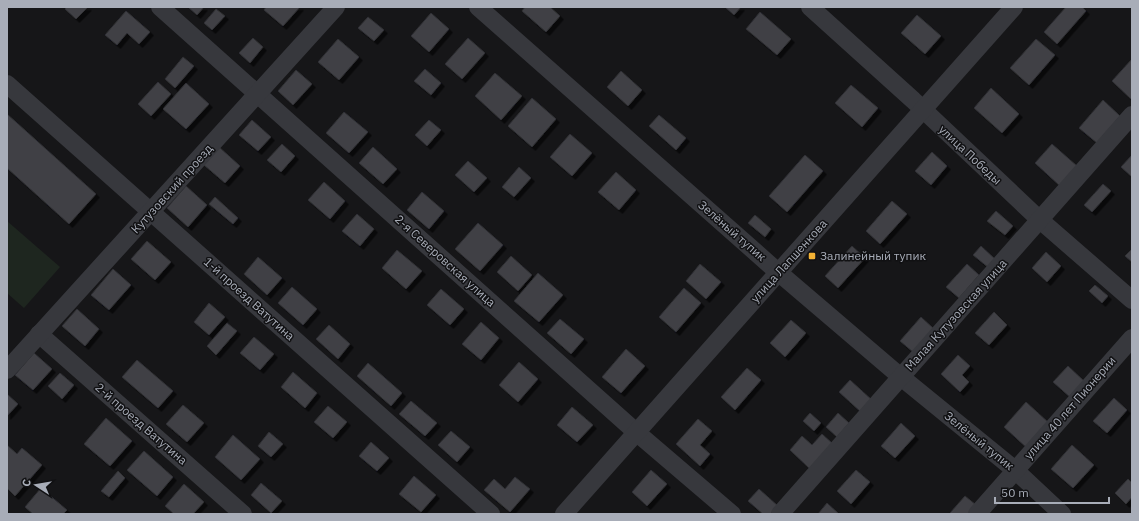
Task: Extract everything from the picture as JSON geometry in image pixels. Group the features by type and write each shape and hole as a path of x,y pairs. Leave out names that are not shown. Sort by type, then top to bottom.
{"street":[{"name":"2-я Северовская улица","path":"160,7 636,432 732,514"},
{"name":"Кутузовский проезд","path":"7,370 336,7"},
{"name":"Зелёный тупик","path":"478,7 778,272 901,377 1016,470 1062,514"},
{"name":"улица Победы","path":"810,7 923,110 1040,220 1132,300"},
{"name":"улица Лапшенкова","path":"564,514 1014,7"},
{"name":"1-й проезд Ватутина","path":"7,84 491,514"},
{"name":"Малая Кутузовская улица","path":"780,514 1132,115"},
{"name":"2-й проезд Ватутина","path":"39,334 243,514"},
{"name":"улица 40 лет Пионерии","path":"977,514 1132,338"}],"shaded area":[{"path":"7,221 60,267 24,308 7,293"}],"building":[{"path":"67,7 88,7 76,19 65,9"},
{"path":"188,7 204,7 197,15"},
{"path":"266,7 300,7 283,26 264,10"},
{"path":"525,7 550,7 560,16 546,32 522,11"},
{"path":"725,7 741,7 734,15"},
{"path":"1066,7 1082,7 1086,11 1057,44 1044,32"},
{"path":"216,9 225,16 212,30 204,23"},
{"path":"126,11 150,32 139,44 127,33 117,45 105,35"},
{"path":"760,12 791,39 777,55 746,29"},
{"path":"431,13 449,29 429,52 411,36"},
{"path":"917,15 941,36 925,54 901,33"},
{"path":"368,17 384,30 374,41 358,28"},
{"path":"253,38 263,47 250,63 239,53"},
{"path":"468,38 485,53 462,79 445,64"},
{"path":"338,39 359,57 339,80 318,62"},
{"path":"1036,39 1055,55 1029,85 1010,68"},
{"path":"183,57 194,66 175,88 165,79"},
{"path":"1132,59 1132,100 1112,81"},
{"path":"425,69 441,83 431,95 414,81"},
{"path":"296,70 312,84 293,105 278,91"},
{"path":"621,71 642,90 628,106 607,87"},
{"path":"495,73 522,96 501,120 475,96"},
{"path":"158,82 171,94 151,116 138,104"},
{"path":"186,83 209,104 186,129 163,109"},
{"path":"851,85 878,108 862,127 835,103"},
{"path":"991,88 1019,114 1002,133 974,108"},
{"path":"532,98 556,119 532,147 508,126"},
{"path":"1103,100 1120,116 1097,143 1079,128"},
{"path":"344,112 368,132 349,153 326,133"},
{"path":"7,114 96,194 69,224 7,168"},
{"path":"659,115 686,138 676,150 649,126"},
{"path":"252,120 271,137 258,151 239,135"},
{"path":"429,120 441,130 427,146 415,135"},
{"path":"570,134 592,153 572,176 550,157"},
{"path":"282,144 295,156 281,172 267,160"},
{"path":"1052,144 1077,166 1060,186 1035,163"},
{"path":"219,147 240,166 225,183 204,165"},
{"path":"373,147 397,169 383,184 359,163"},
{"path":"932,152 947,166 931,185 915,171"},
{"path":"805,155 823,171 787,212 769,196"},
{"path":"1132,155 1132,177 1121,167"},
{"path":"468,161 487,178 474,192 455,175"},
{"path":"519,167 531,178 514,197 502,187"},
{"path":"616,172 636,190 619,210 598,192"},
{"path":"324,182 345,201 330,219 308,200"},
{"path":"1103,184 1111,191 1092,212 1084,205"},
{"path":"186,186 207,205 188,227 167,208"},
{"path":"422,192 444,211 429,229 407,210"},
{"path":"215,197 238,218 233,224 209,204"},
{"path":"892,201 907,214 880,244 866,231"},
{"path":"996,211 1013,226 1005,235 987,221"},
{"path":"357,214 374,229 360,246 342,231"},
{"path":"755,215 771,229 765,237 748,223"},
{"path":"478,223 503,245 480,271 455,249"},
{"path":"147,241 171,262 155,280 131,259"},
{"path":"852,246 865,258 838,288 825,276"},
{"path":"981,246 996,260 989,268 973,255"},
{"path":"1132,249 1132,262 1125,256"},
{"path":"397,250 422,271 406,289 382,268"},
{"path":"1046,252 1061,266 1047,282 1032,268"},
{"path":"511,256 532,275 518,291 497,272"},
{"path":"258,257 282,278 267,295 244,274"},
{"path":"700,264 721,282 706,299 686,281"},
{"path":"967,264 979,275 959,298 946,287"},
{"path":"113,269 131,285 109,310 91,295"},
{"path":"538,273 563,295 539,322 514,301"},
{"path":"1095,285 1108,296 1102,303 1089,291"},
{"path":"292,287 317,309 303,325 278,303"},
{"path":"684,288 701,303 676,332 659,317"},
{"path":"441,289 464,309 450,325 427,305"},
{"path":"209,303 225,317 209,335 194,322"},
{"path":"77,309 99,329 85,346 62,326"},
{"path":"994,312 1007,325 989,345 975,333"},
{"path":"921,317 934,329 913,352 900,341"},
{"path":"560,319 584,339 571,354 547,333"},
{"path":"791,320 806,333 785,357 770,343"},
{"path":"481,322 499,338 481,360 462,344"},
{"path":"227,323 237,331 216,355 207,346"},
{"path":"329,325 350,344 338,359 316,339"},
{"path":"254,337 274,354 260,370 240,353"},
{"path":"626,349 645,366 621,393 602,377"},
{"path":"34,353 52,369 33,390 15,375"},
{"path":"958,355 970,366 962,375 969,382 960,392 941,374"},
{"path":"137,360 173,391 158,408 122,377"},
{"path":"519,362 538,379 518,402 499,385"},
{"path":"368,363 402,393 391,406 357,376"},
{"path":"1068,366 1085,382 1071,398 1053,382"},
{"path":"747,368 761,380 735,410 721,397"},
{"path":"293,372 317,393 305,408 281,387"},
{"path":"60,373 74,385 62,399 48,386"},
{"path":"850,380 873,401 862,413 839,392"},
{"path":"7,394 18,404 7,416"},
{"path":"1114,398 1127,410 1107,433 1093,421"},
{"path":"411,401 437,423 425,436 399,414"},
{"path":"1026,402 1049,423 1027,448 1004,427"},
{"path":"183,405 204,423 187,442 166,424"},
{"path":"328,406 347,422 333,438 314,422"},
{"path":"572,407 593,425 577,442 557,425"},
{"path":"810,413 821,423 814,431 803,421"},
{"path":"838,413 849,423 837,437 826,427"},
{"path":"106,418 132,441 110,466 84,444"},
{"path":"698,419 712,431 700,445 710,454 700,466 676,444"},
{"path":"901,423 915,436 895,458 881,446"},
{"path":"451,431 470,447 457,462 438,445"},
{"path":"269,432 283,444 271,457 258,446"},
{"path":"822,434 833,444 810,469 790,450 802,436 812,445"},
{"path":"233,435 260,459 241,480 215,457"},
{"path":"371,442 389,458 377,471 359,456"},
{"path":"7,445 17,454 22,448 42,465 15,496 7,488"},
{"path":"1072,445 1094,465 1073,488 1051,469"},
{"path":"144,451 173,477 157,496 127,470"},
{"path":"651,470 667,484 647,506 632,492"},
{"path":"856,470 870,482 851,504 837,491"},
{"path":"118,471 125,478 109,497 101,491"},
{"path":"414,476 436,495 421,512 399,494"},
{"path":"515,477 530,489 510,512 484,490 494,479 505,489"},
{"path":"1128,479 1132,483 1132,497 1126,504 1115,493"},
{"path":"261,483 282,501 271,513 251,495"},
{"path":"184,484 204,502 193,514 174,514 165,506"},
{"path":"41,488 67,510 63,514 33,514 25,507"},
{"path":"759,489 778,506 770,514 763,514 748,501"},
{"path":"965,496 976,505 969,514 951,514 950,513"},
{"path":"827,503 839,514 818,514"}],"place":[{"name":"Залинейный тупик","path":"812,256"}]}
